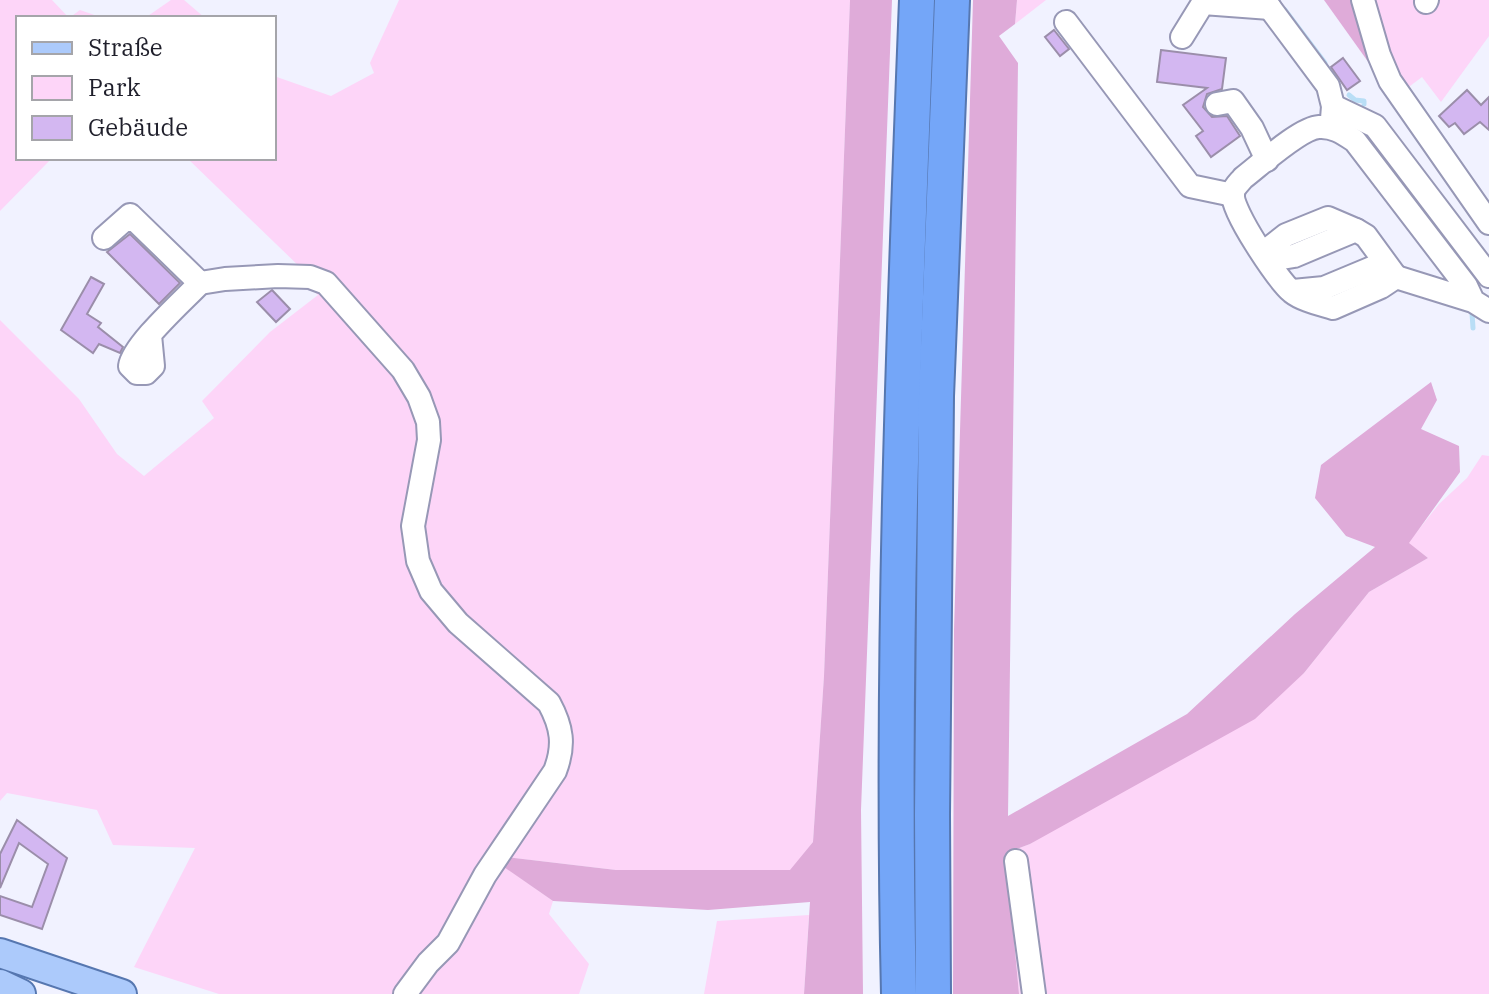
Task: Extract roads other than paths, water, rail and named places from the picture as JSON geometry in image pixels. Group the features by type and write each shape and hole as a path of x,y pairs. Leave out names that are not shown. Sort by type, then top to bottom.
{"highway":[{"path":"899,994 896,816 901,390 917,0"},
{"path":"933,994 936,396 952,0"}],"main road":[{"path":"0,953 122,994"},
{"path":"0,984 21,994"}],"lane":[{"path":"1363,0 1390,81 1489,223"},
{"path":"1182,37 1203,2 1267,4 1328,86 1332,117 1355,141 1481,306"},
{"path":"1066,22 1190,186 1233,195"},
{"path":"1217,104 1233,101 1252,128 1267,160"},
{"path":"1396,277 1333,308 1291,292 1238,216 1233,195 1243,178 1332,117 1375,126 1489,276"},
{"path":"104,238 130,215 200,283"},
{"path":"1263,253 1282,258 1294,256 1356,230 1366,236 1396,277 1481,306"},
{"path":"150,335 200,283 278,276 310,277 326,283 403,370 419,397 428,422 429,440 413,526 418,561 431,591 458,623 549,703 558,721 563,738 555,771 491,867 448,943 405,994"},
{"path":"1016,861 1034,994"}],"waterway":[{"path":"1285,10 1325,63"},
{"path":"1349,95 1355,100 1364,101 1364,104"},
{"path":"1363,130 1441,234"},
{"path":"1472,313 1473,328"}]}
